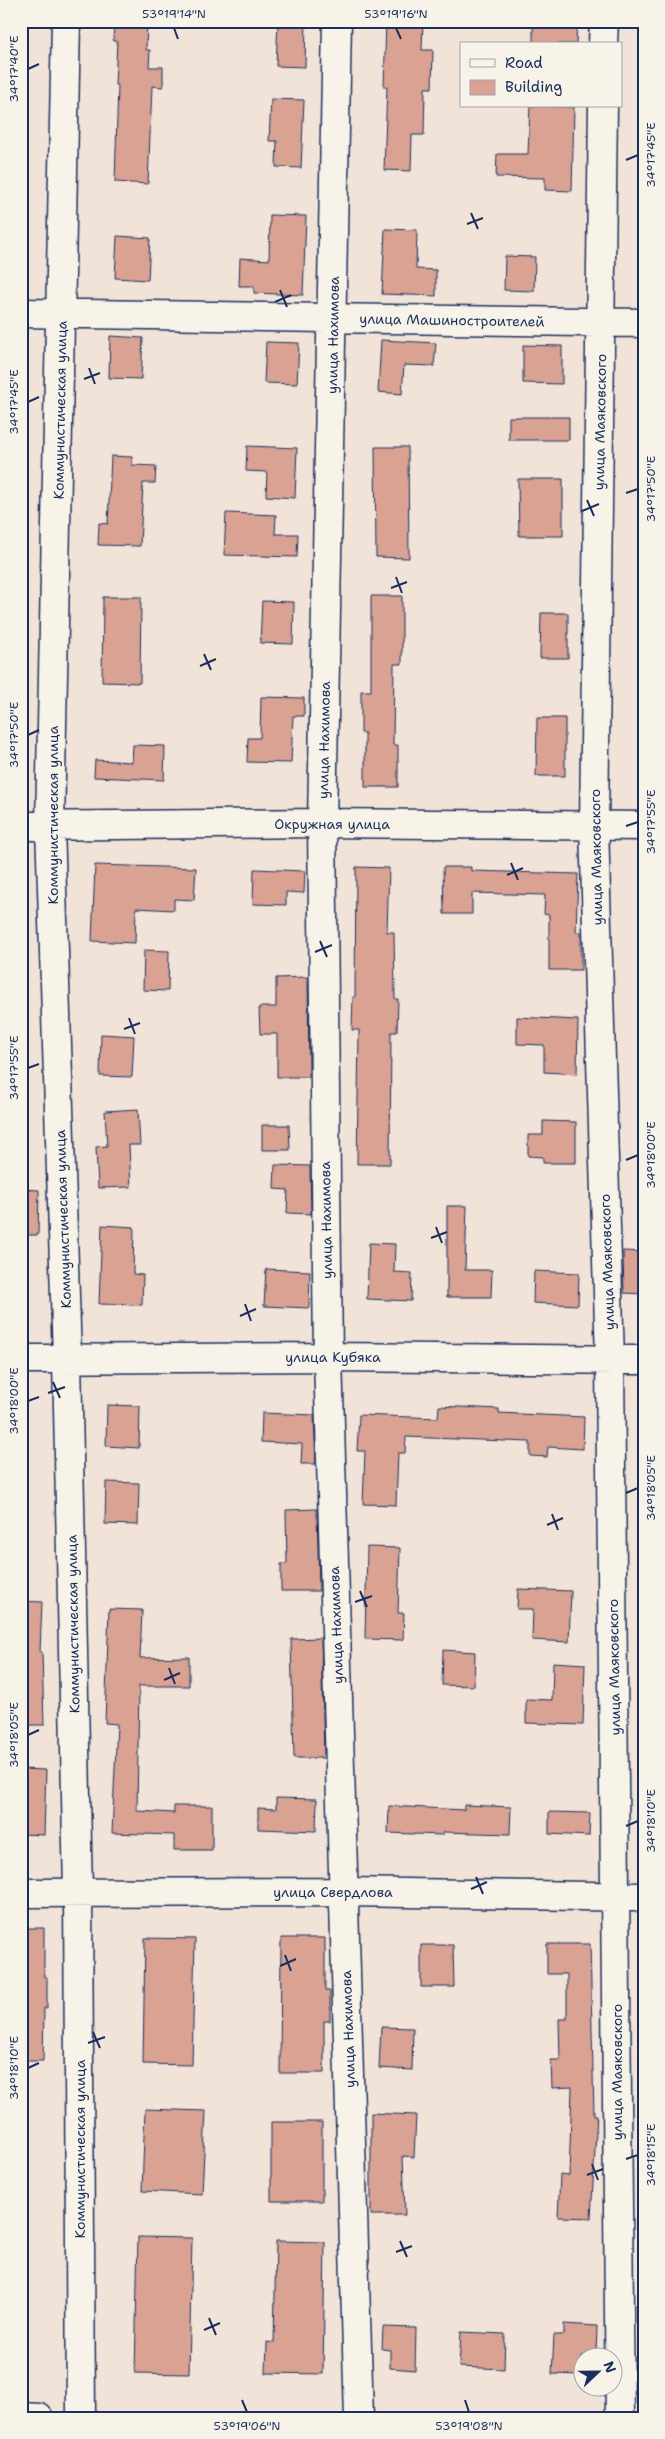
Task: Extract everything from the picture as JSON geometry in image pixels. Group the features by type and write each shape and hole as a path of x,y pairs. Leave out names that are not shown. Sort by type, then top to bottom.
{"street":[{"name":"Коммунистическая улица","path":"66,21 62,314 50,826 67,1359 78,1893 81,2418"},
{"name":"улица Нахимова","path":"338,21 322,823 328,1357 359,2418"},
{"path":"603,42 604,21"},
{"name":"улица Маяковского","path":"603,108 594,826 610,1360 620,2418"},
{"name":"улица Машиностроителей","path":"21,313 644,323"},
{"name":"Окружная улица","path":"21,826 322,823 644,826"},
{"name":"улица Кубяка","path":"21,1358 328,1357 644,1360"},
{"name":"улица Свердлова","path":"21,1893 345,1892 644,1897"},
{"path":"21,2418 39,2418"}],"building":[{"path":"114,21 147,21 146,50 150,50 149,67 163,67 163,87 152,86 148,184 115,182 118,85 115,85 117,41 113,41"},
{"path":"278,21 306,21 305,67 276,66"},
{"path":"386,21 423,21 422,50 433,50 432,88 425,88 424,135 412,135 411,171 384,170 387,87 384,87"},
{"path":"533,21 577,21 576,42 533,42"},
{"path":"271,99 304,100 301,168 276,167 277,141 269,141"},
{"path":"530,108 574,108 572,191 545,190 545,178 496,177 497,154 528,154"},
{"path":"270,215 306,216 303,295 254,293 254,286 239,286 240,258 269,260"},
{"path":"385,229 417,230 416,269 436,270 436,296 382,294"},
{"path":"117,236 150,238 148,280 115,278"},
{"path":"505,256 535,257 534,291 504,290"},
{"path":"110,336 143,338 141,379 109,378"},
{"path":"381,340 436,343 434,366 404,365 402,394 378,392"},
{"path":"266,342 299,343 297,384 264,383"},
{"path":"523,345 562,346 562,384 523,383"},
{"path":"509,417 569,417 569,440 509,440"},
{"path":"247,446 297,448 295,498 266,496 267,472 246,471"},
{"path":"375,447 408,447 409,558 376,557"},
{"path":"111,456 132,457 132,465 156,466 155,483 143,483 140,546 98,545 99,523 108,524"},
{"path":"518,479 563,479 563,536 519,536"},
{"path":"226,513 276,515 275,534 298,534 297,557 224,555"},
{"path":"371,596 402,596 402,664 394,664 393,745 398,745 398,787 365,787 365,733 361,733 361,691 371,691"},
{"path":"103,597 141,597 140,683 102,682"},
{"path":"262,601 294,602 293,644 260,643"},
{"path":"541,613 568,613 568,658 540,658"},
{"path":"261,697 304,698 304,716 293,716 291,763 247,762 248,738 260,738"},
{"path":"537,718 565,718 565,776 536,776"},
{"path":"133,745 165,746 164,780 94,777 95,760 132,762"},
{"path":"95,865 196,868 194,900 174,899 174,910 136,908 135,943 92,941"},
{"path":"356,867 389,868 387,932 394,932 395,999 398,999 397,1032 391,1032 390,1164 357,1164 359,1030 352,1030 353,997 355,997"},
{"path":"443,867 471,867 471,871 578,874 576,932 581,932 581,970 549,970 549,915 544,914 545,895 472,893 472,914 444,914"},
{"path":"254,869 305,871 304,893 286,892 286,905 253,904"},
{"path":"144,950 169,951 168,991 143,990"},
{"path":"308,977 309,1077 277,1077 277,1034 260,1034 259,1007 276,1007 276,978"},
{"path":"517,1017 578,1020 577,1074 544,1072 544,1045 517,1044"},
{"path":"101,1034 134,1036 132,1077 100,1076"},
{"path":"138,1109 140,1145 129,1145 131,1187 98,1188 96,1147 107,1146 105,1111"},
{"path":"543,1121 576,1122 576,1163 543,1163 543,1157 528,1156 528,1135 543,1135"},
{"path":"262,1125 289,1125 290,1150 262,1150"},
{"path":"275,1165 310,1166 311,1214 287,1213 288,1190 274,1189"},
{"path":"21,1189 39,1190 38,1235 21,1235"},
{"path":"447,1206 467,1206 465,1270 492,1270 491,1297 447,1297"},
{"path":"102,1225 134,1227 133,1274 143,1275 142,1305 99,1304"},
{"path":"369,1243 395,1244 394,1272 412,1273 411,1301 367,1299"},
{"path":"623,1251 644,1252 644,1294 624,1293"},
{"path":"266,1269 310,1271 309,1308 264,1306"},
{"path":"534,1271 579,1273 578,1305 533,1303"},
{"path":"107,1405 140,1406 139,1448 106,1446"},
{"path":"439,1406 499,1409 499,1413 584,1417 583,1449 548,1447 547,1457 530,1456 530,1442 406,1437 405,1453 398,1453 396,1505 363,1504 365,1451 357,1451 359,1415 438,1418"},
{"path":"262,1413 314,1415 316,1464 301,1464 302,1444 261,1442"},
{"path":"106,1482 139,1483 138,1525 105,1524"},
{"path":"317,1509 319,1591 281,1591 281,1564 287,1564 286,1510"},
{"path":"367,1547 400,1548 398,1613 404,1613 403,1640 365,1639"},
{"path":"518,1589 571,1591 569,1642 532,1640 533,1609 517,1609"},
{"path":"21,1601 42,1602 40,1652 42,1652 44,1725 21,1725"},
{"path":"109,1609 142,1610 140,1658 189,1657 189,1686 139,1686 137,1811 174,1813 174,1806 212,1806 212,1850 174,1850 174,1835 112,1833 117,1724 105,1723"},
{"path":"321,1638 324,1758 294,1758 291,1639"},
{"path":"443,1650 475,1652 474,1686 442,1685"},
{"path":"553,1662 585,1664 583,1725 526,1723 526,1699 552,1700"},
{"path":"21,1769 46,1770 44,1835 21,1834"},
{"path":"276,1798 317,1799 316,1831 258,1829 258,1808 276,1809"},
{"path":"464,1805 511,1807 510,1834 443,1832 443,1835 388,1833 389,1806 464,1810"},
{"path":"549,1812 590,1813 589,1836 549,1834"},
{"path":"21,1928 44,1928 44,1977 47,1977 47,2008 44,2008 43,2061 21,2061"},
{"path":"145,1938 195,1939 192,2065 143,2064"},
{"path":"281,1938 325,1938 325,1991 330,1991 330,2021 324,2021 324,2073 280,2073"},
{"path":"547,1944 590,1944 594,2115 597,2115 591,2218 558,2217 560,2175 569,2176 572,2087 552,2088 551,2060 560,2060 559,2019 567,2019 567,1974 547,1974"},
{"path":"421,1945 453,1945 454,1987 421,1987"},
{"path":"381,2027 413,2028 412,2070 379,2068"},
{"path":"145,2109 206,2111 202,2194 142,2191"},
{"path":"371,2113 416,2115 414,2157 403,2156 405,2215 371,2215"},
{"path":"271,2122 322,2122 322,2201 271,2201"},
{"path":"138,2237 192,2238 189,2374 135,2373"},
{"path":"276,2241 325,2242 323,2374 266,2373 267,2342 274,2343"},
{"path":"564,2324 597,2326 596,2346 572,2346 572,2375 552,2374 554,2335 564,2335"},
{"path":"383,2327 416,2328 415,2370 390,2368 390,2350 382,2349"},
{"path":"461,2332 505,2334 504,2369 459,2367"}]}
